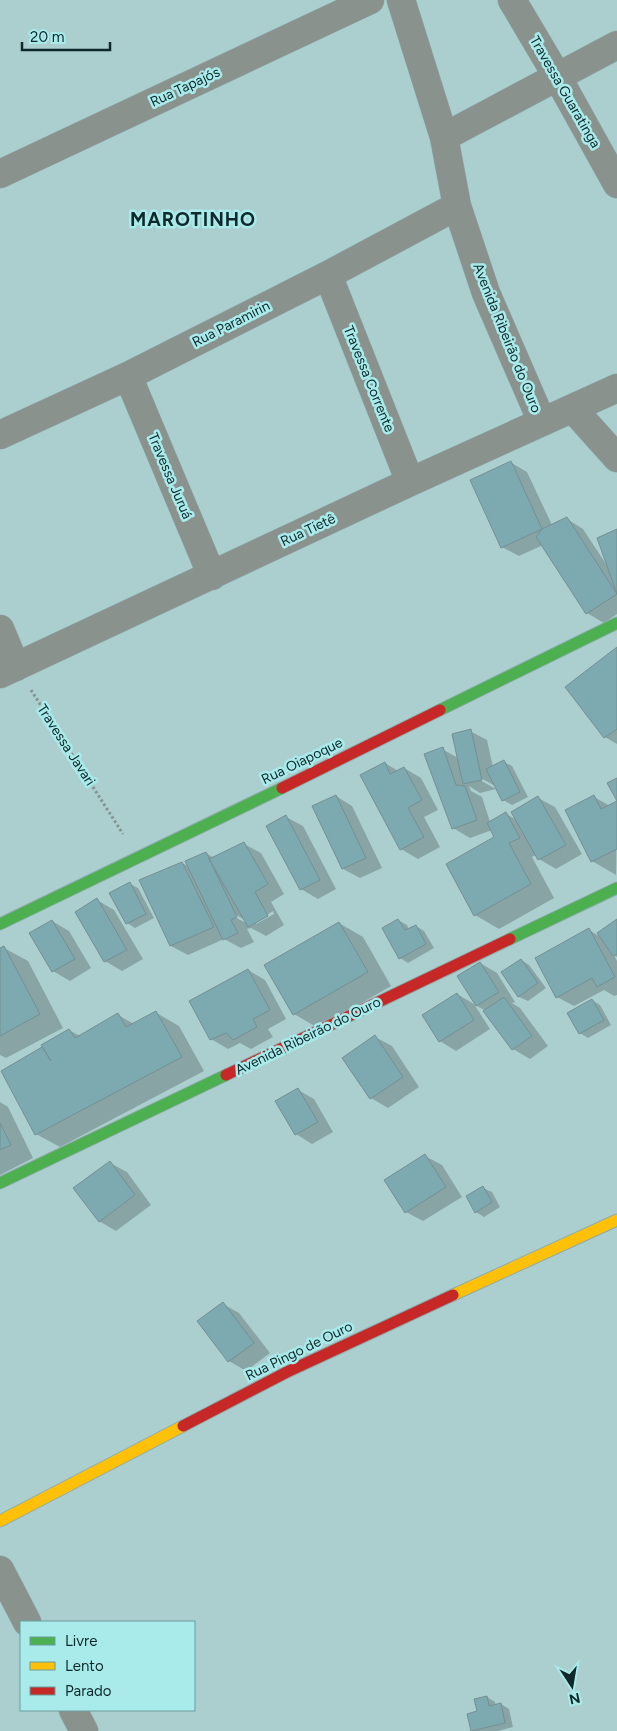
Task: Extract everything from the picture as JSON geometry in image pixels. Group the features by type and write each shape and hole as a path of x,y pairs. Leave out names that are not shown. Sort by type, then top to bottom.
{"street":[{"name":"Rua Tapajós","path":"0,174 370,0"},
{"name":"Avenida Ribeirão do Ouro","path":"402,0 444,137 457,206 486,293 542,422"},
{"name":"Travessa Guaratinga","path":"512,0 617,184"},
{"path":"444,137 617,45"},
{"name":"Rua Paramirin","path":"0,435 128,376 328,275 457,206"},
{"name":"Travessa Corrente","path":"328,275 410,482"},
{"name":"Travessa Juruá","path":"128,376 212,576"},
{"name":"Rua Tietê","path":"8,670 410,482 617,388"},
{"path":"573,409 617,458"},
{"name":"Rua Oiapoque","path":"0,924 617,623"},
{"path":"0,629 8,670"},
{"name":"Avenida Ribeirão do Ouro","path":"0,1183 617,888"},
{"name":"Rua Pingo de Ouro","path":"0,1521 287,1372 617,1220"},
{"path":"0,1570 26,1621"},
{"path":"74,1711 84,1731"}],"path":[{"name":"Travessa Javari","path":"8,670 138,858"}],"building":[{"path":"511,461 542,529 501,548 470,480"},
{"path":"567,517 617,594 586,614 536,537 542,529"},
{"path":"617,529 617,594 597,538"},
{"path":"617,647 617,729 604,738 565,687"},
{"path":"471,729 482,780 463,784 452,734"},
{"path":"443,747 456,785 465,786 477,820 452,829 424,754"},
{"path":"504,760 520,792 502,801 486,769"},
{"path":"385,762 390,774 404,767 422,800 408,808 424,837 400,850 360,775"},
{"path":"617,778 617,801 607,783"},
{"path":"336,795 366,858 342,869 312,806"},
{"path":"594,795 601,809 617,801 617,849 591,862 565,810"},
{"path":"538,796 566,845 538,860 511,812"},
{"path":"506,812 520,838 509,843 531,884 474,916 446,864 494,837 487,823"},
{"path":"286,815 320,880 300,890 266,826"},
{"path":"244,842 268,884 255,892 268,916 248,927 209,859"},
{"path":"206,852 237,917 231,920 238,933 223,940 185,861"},
{"path":"182,862 214,927 170,946 139,880"},
{"path":"130,882 146,914 126,924 109,893"},
{"path":"97,898 127,950 104,962 75,912"},
{"path":"398,919 405,930 416,925 426,944 399,959 382,928"},
{"path":"617,919 617,954 613,956 597,933"},
{"path":"52,920 75,959 52,972 29,933"},
{"path":"339,922 368,972 293,1015 264,965"},
{"path":"589,928 615,977 597,987 592,978 556,998 535,958"},
{"path":"4,946 40,1014 0,1036 0,948"},
{"path":"521,959 538,983 518,997 501,972"},
{"path":"480,962 499,992 476,1006 457,976"},
{"path":"248,969 270,1010 253,1019 257,1027 233,1040 226,1033 210,1040 189,1001"},
{"path":"457,993 474,1020 439,1042 422,1015"},
{"path":"504,997 532,1036 512,1050 483,1011"},
{"path":"592,999 604,1020 579,1034 567,1013"},
{"path":"156,1011 182,1057 35,1135 1,1071 42,1047 51,1061 41,1045 69,1029 75,1038 118,1013 126,1027"},
{"path":"375,1035 403,1077 370,1099 342,1058"},
{"path":"298,1088 318,1122 295,1135 275,1101"},
{"path":"0,1123 11,1145 0,1150"},
{"path":"425,1154 446,1187 405,1213 384,1180"},
{"path":"110,1161 135,1195 99,1222 73,1188"},
{"path":"483,1186 492,1202 475,1213 466,1196"},
{"path":"223,1302 254,1343 228,1362 197,1321"},
{"path":"487,1696 489,1706 501,1703 505,1723 471,1731 467,1714 477,1711 474,1699"}],"traffic: fast":[{"path":"440,710 617,623"},
{"path":"0,924 282,788"},
{"path":"510,939 617,888"},
{"path":"0,1183 226,1075"}],"traffic: slow":[{"path":"453,1295 617,1220"},
{"path":"0,1521 183,1426"}],"traffic: jam":[{"path":"282,788 440,710"},
{"path":"226,1075 510,939"},
{"path":"183,1426 287,1372 453,1295"}],"district":[{"name":"MAROTINHO","path":"193,219"}]}
